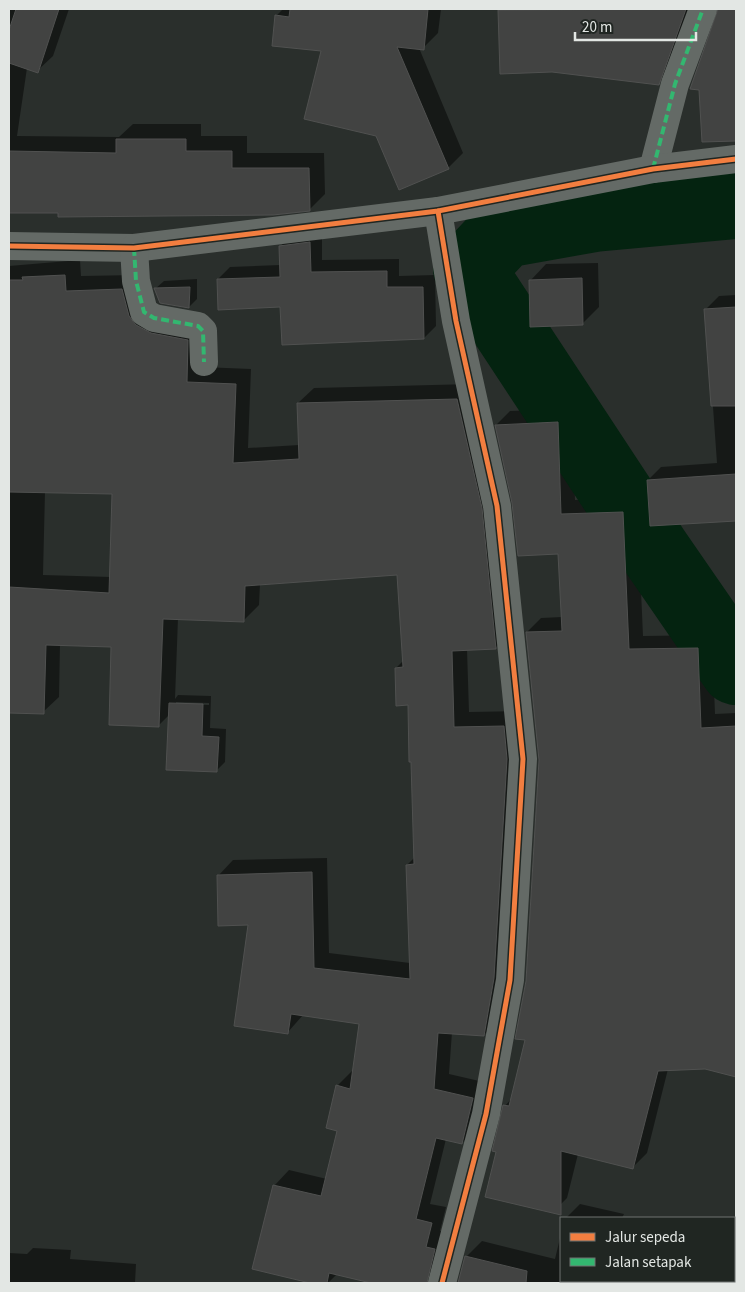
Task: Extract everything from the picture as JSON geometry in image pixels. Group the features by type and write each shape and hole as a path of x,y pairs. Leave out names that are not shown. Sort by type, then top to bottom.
{"street":[{"path":"652,169 675,84 703,9"},
{"path":"9,246 134,248 438,211 652,169 736,159"},
{"path":"438,211 456,321 497,506 523,759 510,980 486,1114 442,1283"},
{"path":"134,248 136,281 144,312 154,318 198,326 202,331 204,362"}],"building":[{"path":"16,9 59,9 38,73 9,63 9,30"},
{"path":"290,9 428,9 424,50 397,47 449,169 399,190 376,136 304,119 321,51 272,46 275,15 289,17"},
{"path":"686,9 659,85 552,72 500,74 498,10"},
{"path":"718,9 736,9 736,141 702,142 699,90 690,89"},
{"path":"116,139 186,139 186,151 232,151 232,168 309,168 310,211 273,215 58,217 58,213 9,213 9,151 116,153"},
{"path":"310,242 311,272 387,271 387,287 423,287 424,339 282,345 280,307 218,310 217,279 280,277 279,246"},
{"path":"65,275 66,291 122,289 129,316 136,325 151,333 188,340 187,382 236,384 233,463 299,459 297,403 457,399 482,508 496,649 452,651 454,727 504,726 507,759 494,978 484,1036 438,1033 434,1089 473,1098 462,1144 436,1138 416,1219 432,1223 426,1247 435,1249 427,1283 371,1283 329,1273 327,1283 310,1283 252,1269 273,1185 321,1196 337,1131 326,1128 336,1085 350,1089 359,1024 291,1014 288,1034 234,1026 248,925 218,926 217,875 312,872 314,968 410,979 406,865 414,864 411,762 409,762 408,705 396,706 395,668 403,667 397,575 245,586 244,622 163,619 159,727 109,725 111,647 46,645 44,714 9,713 9,587 109,593 112,494 9,492 9,280 23,280 22,277"},
{"path":"582,278 583,325 530,327 529,280"},
{"path":"190,287 189,308 160,303 154,288"},
{"path":"736,307 736,406 711,406 704,309"},
{"path":"558,422 561,514 623,512 629,649 698,648 701,728 736,726 736,1077 705,1069 658,1071 633,1169 561,1151 561,1215 485,1197 496,1152 492,1151 503,1105 509,1106 525,1040 515,1039 526,981 539,760 526,632 562,631 558,554 518,556 512,503 495,425"},
{"path":"736,474 736,521 650,526 647,480"},
{"path":"169,703 203,704 202,736 219,737 217,772 166,770"},
{"path":"465,1256 527,1271 526,1283 458,1283"}],"waterway":[{"path":"736,203 594,216 504,232 469,269 654,550 736,669"}],"marked path":[{"path":"653,169 675,84 703,9"},
{"path":"134,248 136,281 144,312 154,318 198,326 203,331 204,362"}],"cycle path":[{"path":"9,246 134,248 438,211 653,169 736,159"},
{"path":"438,211 456,321 497,506 523,759 510,980 486,1114 442,1283"}]}
